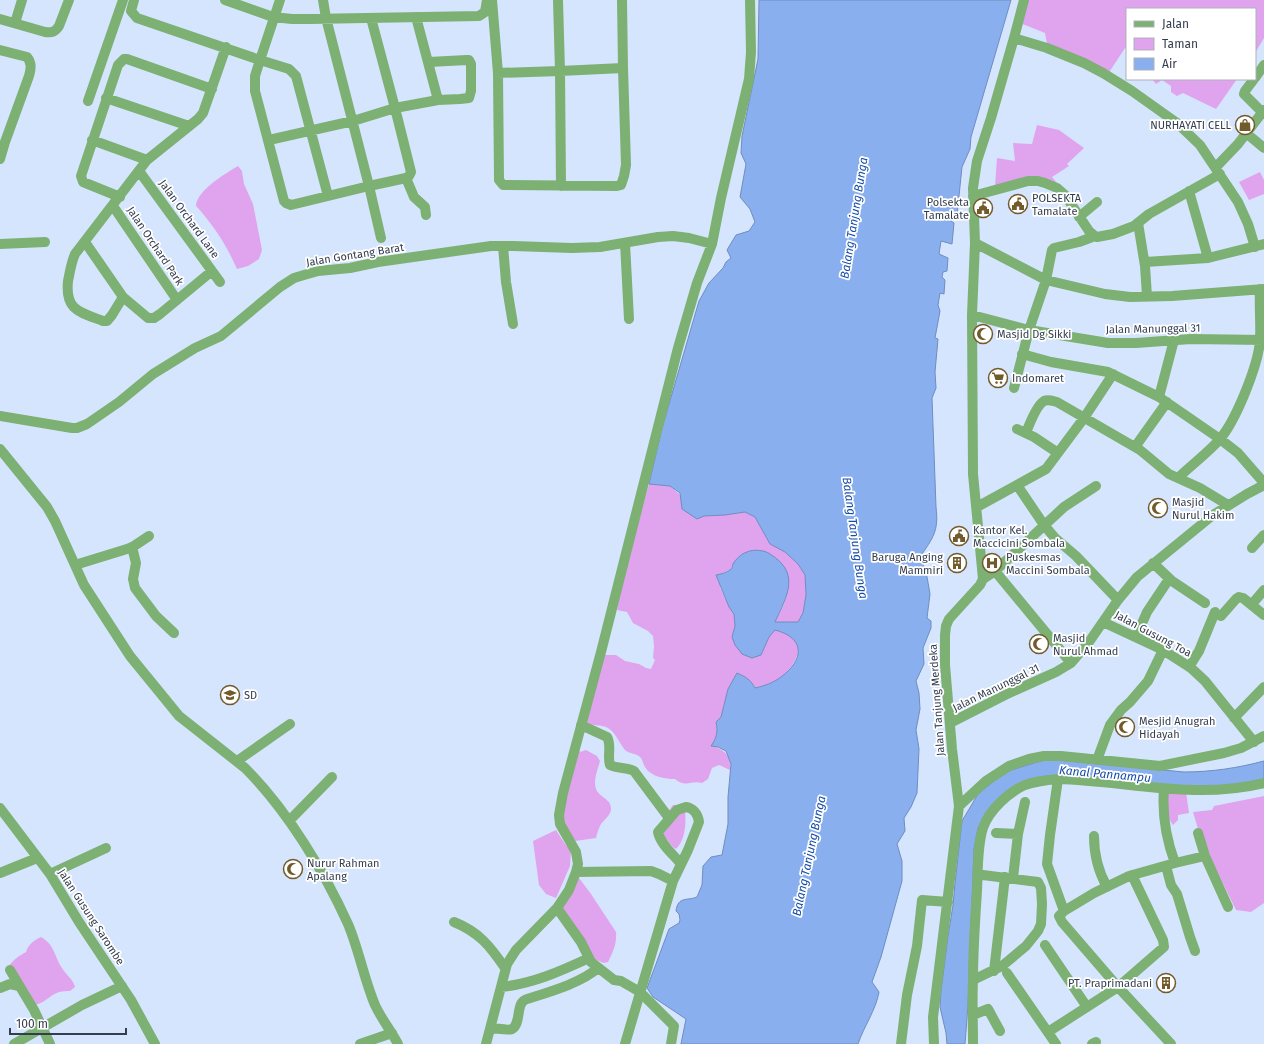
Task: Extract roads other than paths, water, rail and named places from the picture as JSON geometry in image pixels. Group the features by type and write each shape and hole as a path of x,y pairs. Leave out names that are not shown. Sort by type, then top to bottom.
{"street":[{"path":"15,23 22,0"},
{"path":"0,19 52,33 57,30 69,0"},
{"path":"88,101 124,0"},
{"path":"134,0 132,10 137,18 284,67 293,73 311,130 328,196"},
{"path":"225,0 273,17 310,19 479,16 485,12 487,0"},
{"path":"280,0 273,17 254,84 284,201 291,205 406,178 411,172 371,18"},
{"path":"323,0 326,18 353,121 381,238"},
{"path":"492,0 498,73 500,183 505,186 621,185 626,165 622,0"},
{"path":"558,0 561,186"},
{"path":"486,1044 505,968 516,950 557,908 569,890 576,872 578,858 576,852 560,824 559,815 563,794 582,726 678,348 693,298 712,244 720,198 749,79 751,52 750,0"},
{"path":"983,579 973,474 972,315 975,243 973,196 974,177 977,161 992,118 1024,0"},
{"path":"416,17 438,100"},
{"path":"1014,38 1047,48 1084,63 1118,81 1177,123 1200,145 1218,171 1241,208 1251,232 1259,246 1208,258 1145,262"},
{"path":"123,297 112,316 107,320 103,321 81,312 68,300 67,293 70,266 75,254 147,160 203,113 226,48"},
{"path":"0,50 27,57 31,66 2,142 0,159"},
{"path":"120,197 87,184 81,180 92,140 118,65 124,60 130,60 212,89"},
{"path":"269,140 353,121 395,108 438,100 469,98 471,91 471,64 469,60 428,62"},
{"path":"1256,77 1264,65"},
{"path":"498,73 623,68"},
{"path":"1014,388 1029,330 1046,280 1052,250 1054,248 1079,242 1094,236 1113,234 1138,223 1146,216 1189,191 1218,171 1263,112 1244,94 1253,80"},
{"path":"106,98 189,126"},
{"path":"1246,133 1264,148"},
{"path":"92,140 147,160"},
{"name":"Jalan Orchard Lane","path":"139,171 220,282"},
{"path":"406,178 414,197 425,207 426,215"},
{"path":"973,196 1028,181 1038,181 1054,186 1065,196 1094,236"},
{"path":"1189,191 1208,258"},
{"path":"1079,217 1097,202"},
{"name":"Jalan Orchard Park","path":"113,206 177,300"},
{"path":"1138,223 1145,262 1147,296"},
{"name":"Jalan Gontang Barat","path":"0,416 72,428 78,428 87,424 119,402 153,374 195,348 221,336 280,287 294,278 318,271 350,268 378,262 470,249 503,246 572,248 600,247 651,238 673,236 690,238 712,244"},
{"path":"0,244 45,242"},
{"path":"85,242 123,297 150,319 160,314 212,271"},
{"path":"626,243 629,319"},
{"path":"975,243 1046,280 1105,294 1130,297 1184,296 1262,289 1262,340 1251,378 1239,405 1220,439 1178,478"},
{"path":"503,246 506,282 513,324"},
{"name":"Jalan Manunggal 31","path":"972,315 1029,330 1108,343 1136,343 1174,340 1262,340"},
{"path":"1134,447 1163,399 1174,340"},
{"path":"1022,354 1051,362 1100,370 1114,374 1163,399 1220,439 1238,454 1264,484"},
{"path":"977,507 1046,469 1084,418 1114,374"},
{"path":"1058,453 1021,431 1040,404 1046,401 1060,403 1148,456 1169,474 1200,488 1228,505"},
{"path":"0,448 47,507 55,521 84,585 130,656 179,716 237,761 255,778 289,821 322,874 340,908 354,941 376,1005 398,1044"},
{"name":"Jalan Manunggal 31","path":"950,723 1005,695 1056,672 1071,663 1082,651 1118,600 1136,578 1194,529 1228,505 1264,484"},
{"path":"1017,486 1044,525 1055,538 1076,556 1118,600"},
{"name":"Jalan Tanjung Merdeka","path":"934,1044 933,1017 948,902 951,860 959,806 952,749 945,665 944,635 946,626 949,619 980,585 983,579 995,571 1064,507 1096,486"},
{"path":"1252,548 1264,535"},
{"path":"75,565 132,547 149,536"},
{"path":"132,547 136,563 133,579 135,588 156,616 174,633"},
{"path":"1153,563 1169,579 1205,603"},
{"path":"995,571 1071,663"},
{"path":"1136,637 1147,612 1169,579"},
{"path":"1252,604 1264,590"},
{"path":"1189,667 1218,614 1238,597 1243,598 1264,614"},
{"name":"Jalan Gusung Toa","path":"1103,622 1163,650 1198,674 1254,742"},
{"path":"1097,760 1110,725 1121,710 1130,702 1148,680 1163,650"},
{"path":"1234,718 1264,687"},
{"path":"237,761 290,724"},
{"path":"582,726 607,737 609,740 610,765 613,767 631,769 634,771 669,818"},
{"path":"959,806 986,781 1009,766 1028,759 1044,756 1061,756 1160,766 1224,753 1241,748 1264,736"},
{"path":"289,821 332,777"},
{"path":"1058,779 1047,864 1064,911"},
{"path":"973,1044 973,980 978,865 983,828 996,808 1017,789 1043,780 1058,779 1164,789 1210,791 1242,788 1264,783"},
{"path":"1164,789 1163,804 1171,885 1177,894 1195,951"},
{"path":"994,971 1009,878 1025,802"},
{"path":"625,1044 674,881 696,831 699,819 692,809 686,807 677,810 659,831 659,835 681,864"},
{"name":"Jalan Gusung Sarombe","path":"0,808 50,874 79,922 131,1000 152,1043"},
{"path":"996,833 1018,834"},
{"path":"1198,833 1205,856 1228,907"},
{"path":"1094,836 1095,853 1098,866 1107,886"},
{"path":"50,874 106,848"},
{"path":"1171,1044 1118,987 1062,922 1060,916 1064,911 1107,886 1132,875 1205,856"},
{"path":"0,873 37,858"},
{"path":"576,872 651,871 674,881"},
{"path":"973,980 1002,966 1026,946 1038,931 1041,924 1042,904 1040,883 1036,881 983,875"},
{"path":"1048,1032 1118,987 1164,947 1163,940 1132,875"},
{"path":"901,1044 907,995 917,946 922,900 948,902"},
{"path":"557,908 581,942 591,962 614,980 621,981 640,992 674,1026 671,1044"},
{"path":"454,922 478,934 505,968"},
{"path":"1045,945 1087,1007"},
{"path":"501,987 516,985 556,973 589,958"},
{"path":"491,1028 508,1030 514,1028 524,1001 579,980 591,974 598,968"},
{"path":"10,970 34,1010 50,1044"},
{"path":"1007,972 1056,1044"},
{"path":"0,988 10,984 19,986"},
{"path":"14,1044 82,1006 122,986"},
{"path":"973,1016 987,1004 1000,1031"},
{"path":"360,1044 392,1033"}],"water":[{"name":"Balang Tanjung Bunga","path":"759,0 1011,0 971,137 970,149 962,167 957,215 953,215 951,221 954,223 952,244 941,241 939,254 948,258 947,271 943,272 942,277 945,280 944,294 940,293 938,305 940,311 935,338 938,339 935,372 936,388 932,398 937,522 932,539 920,557 926,571 930,594 927,618 931,621 931,628 923,648 924,664 916,681 919,693 920,709 916,730 919,749 917,793 904,818 905,831 897,844 902,861 902,881 881,957 872,982 879,992 873,1012 858,1044 681,1044 686,1019 653,997 647,988 669,929 679,923 679,914 676,911 677,906 681,901 697,897 702,885 703,866 711,857 722,855 728,824 728,797 731,764 726,751 718,747 711,746 715,740 717,728 716,722 721,717 728,689 737,673 748,679 755,688 772,683 789,670 797,657 797,644 792,638 775,630 769,637 761,655 752,658 742,654 735,645 732,637 735,626 734,614 729,607 716,575 725,573 731,569 733,564 741,555 752,550 762,551 780,561 786,569 788,577 789,585 787,594 775,622 798,622 803,613 806,595 805,575 798,564 785,552 770,544 755,517 745,512 704,516 697,519 682,509 680,493 670,486 649,484 662,428 699,301 709,283 731,258 727,250 736,235 749,231 755,222 750,209 740,197 746,164 741,153 742,136 758,59"},
{"name":"Kanal Pannampu","path":"1047,759 1184,772 1224,769 1264,761 1264,781 1216,789 1045,776 987,811 978,828 974,849 965,1044 947,1044 940,1007 941,991 953,905 962,821 978,794 1005,772"}],"place":[{"name":"NURHAYATI CELL","path":"1245,125"},
{"name":"POLSEKTA Tamalate","path":"1018,204"},
{"name":"Polsekta Tamalate","path":"983,208"},
{"name":"Masjid Dg Sikki","path":"983,334"},
{"name":"Indomaret","path":"998,378"},
{"name":"Masjid Nurul Hakim","path":"1158,508"},
{"name":"Kantor Kel. Maccicini Sombala","path":"959,536"},
{"name":"Baruga Anging Mammiri","path":"957,563"},
{"name":"Puskesmas Maccini Sombala","path":"992,563"},
{"name":"Masjid Nurul Ahmad","path":"1039,644"},
{"name":"SD","path":"230,695"},
{"name":"Mesjid Anugrah Hidayah","path":"1125,727"},
{"name":"Nurur Rahman Apalang","path":"293,869"},
{"name":"PT. Praprimadani","path":"1166,983"}]}
